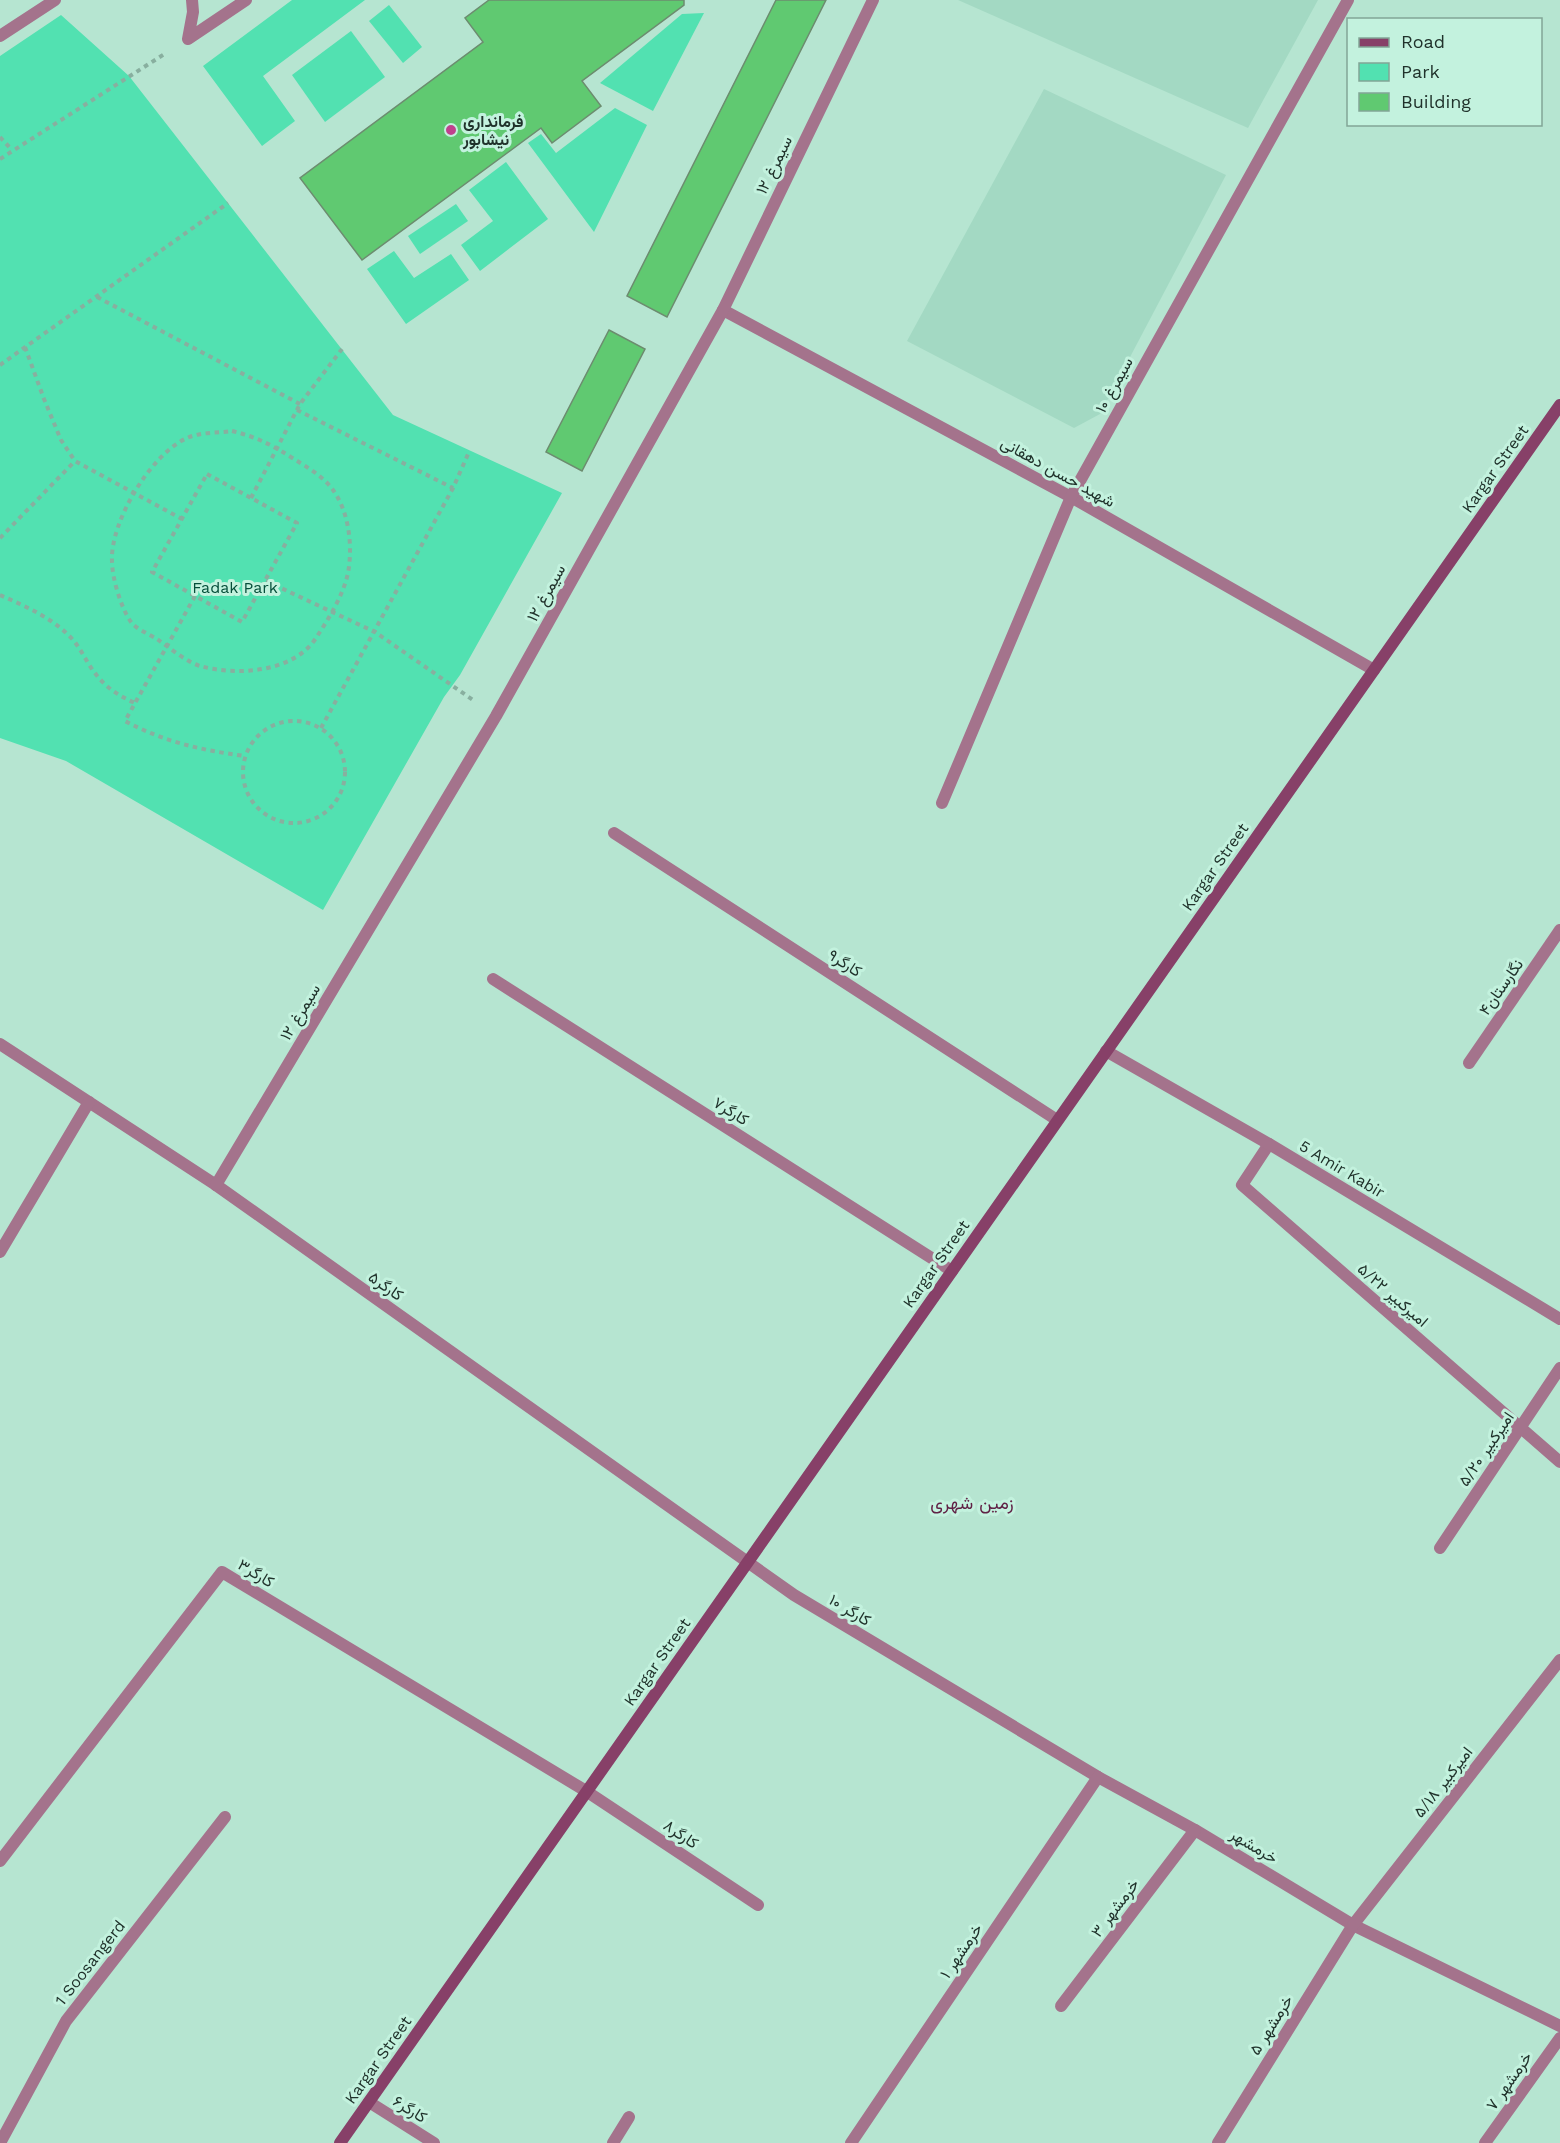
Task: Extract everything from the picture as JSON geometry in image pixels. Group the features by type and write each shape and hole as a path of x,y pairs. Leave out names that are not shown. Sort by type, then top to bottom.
{"street":[{"path":"0,36 55,0"},
{"path":"188,39 193,12 192,0"},
{"path":"188,39 246,0"},
{"name":"سیمرغ ۱۲","path":"216,1185 496,716 723,310 873,0"},
{"name":"سیمرغ ۱۰","path":"942,803 1071,497 1348,0"},
{"name":"شهید حسن دهقانی","path":"723,310 1071,497 1374,670"},
{"name":"Kargar Street","path":"340,2143 1560,405"},
{"name":"کارگر۹","path":"614,833 1057,1120"},
{"name":"نگارستان۴","path":"1469,1063 1560,930"},
{"name":"کارگر۷","path":"493,979 952,1271"},
{"name":"کارگر۵","path":"0,1044 216,1185 747,1563"},
{"name":"5 Amir Kabir","path":"1106,1051 1269,1144 1560,1319"},
{"path":"0,1252 88,1102"},
{"name":"امیرکبیر ۵/۲۲","path":"1269,1144 1242,1185 1560,1462"},
{"name":"امیرکبیر ۵/۲۰","path":"1440,1548 1560,1368"},
{"name":"کارگر ۱۰","path":"747,1563 794,1595 938,1682"},
{"name":"کارگر۳","path":"0,1861 222,1572 586,1791"},
{"name":"امیرکبیر ۵/۱۸","path":"1353,1925 1560,1660"},
{"name":"خرمشهر","path":"938,1682 1098,1777 1195,1830 1353,1925 1560,2026"},
{"name":"خرمشهر ۱","path":"851,2143 1098,1777"},
{"name":"کارگر۸","path":"586,1791 758,1905"},
{"name":"1 Soosangerd","path":"0,2143 66,2021 225,1817"},
{"name":"خرمشهر ۳","path":"1061,2006 1195,1830"},
{"name":"خرمشهر ۵","path":"1218,2143 1353,1925"},
{"name":"خرمشهر ۷","path":"1485,2143 1560,2038"},
{"name":"کارگر۶","path":"369,2102 434,2143"},
{"path":"613,2143 629,2116"}],"path":[{"path":"0,159 188,39"},
{"path":"0,137 12,150"},
{"path":"0,365 228,203"},
{"path":"97,297 300,404"},
{"path":"25,347 61,440 75,461 182,519"},
{"path":"251,498 300,404 342,349"},
{"path":"297,410 453,488"},
{"path":"232,431 254,436 307,467 332,489 344,511 350,542 348,573 333,613 314,642 290,661 262,670 234,670 198,665 131,623 118,596 111,561 118,532 134,493 154,463 188,437 232,431"},
{"path":"321,728 453,488 469,452"},
{"path":"0,538 75,461"},
{"path":"207,474 251,498 297,523 242,622 152,572 207,474"},
{"path":"266,580 375,632 496,716"},
{"path":"0,595 56,623 75,642 96,675 115,694 135,703"},
{"path":"195,596 125,721 175,743 207,751 245,756"},
{"path":"292,720 307,722 321,728 334,739 343,753 346,769 344,786 337,800 326,813 312,820 296,823 280,821 264,814 253,803 245,788 243,772 245,756 258,736 277,723 292,720"}],"shaded area":[{"path":"958,0 1318,0 1248,128"},
{"path":"1044,89 1226,175 1100,414 1074,428 907,341"}],"green space":[{"path":"292,0 365,0 263,76 295,121 262,146 203,66"},
{"path":"389,5 422,47 403,63 369,21"},
{"path":"704,13 653,111 600,83 682,14"},
{"name":"Fadak Park","path":"61,15 129,76 393,415 562,493 460,675 444,697 323,910 66,761 0,738 0,56"},
{"path":"351,31 385,77 325,122 292,75"},
{"path":"615,108 647,125 594,232 528,143 541,134 556,153"},
{"path":"506,162 548,219 480,271 461,245 493,221 469,190"},
{"path":"456,204 468,221 420,254 408,236"},
{"path":"394,251 414,278 451,254 469,280 406,324 367,269"}],"building":[{"name":"فرمانداری نیشابور","path":"489,0 684,0 684,5 582,81 601,106 552,143 541,128 362,260 300,178 483,42 465,18"},
{"path":"776,0 826,0 667,317 627,296"},
{"path":"609,330 645,349 582,471 546,452"}],"place":[{"name":"فرمانداری نیشابور","path":"451,130"}],"district":[{"name":"زمین شهری","path":"972,1502"}]}
